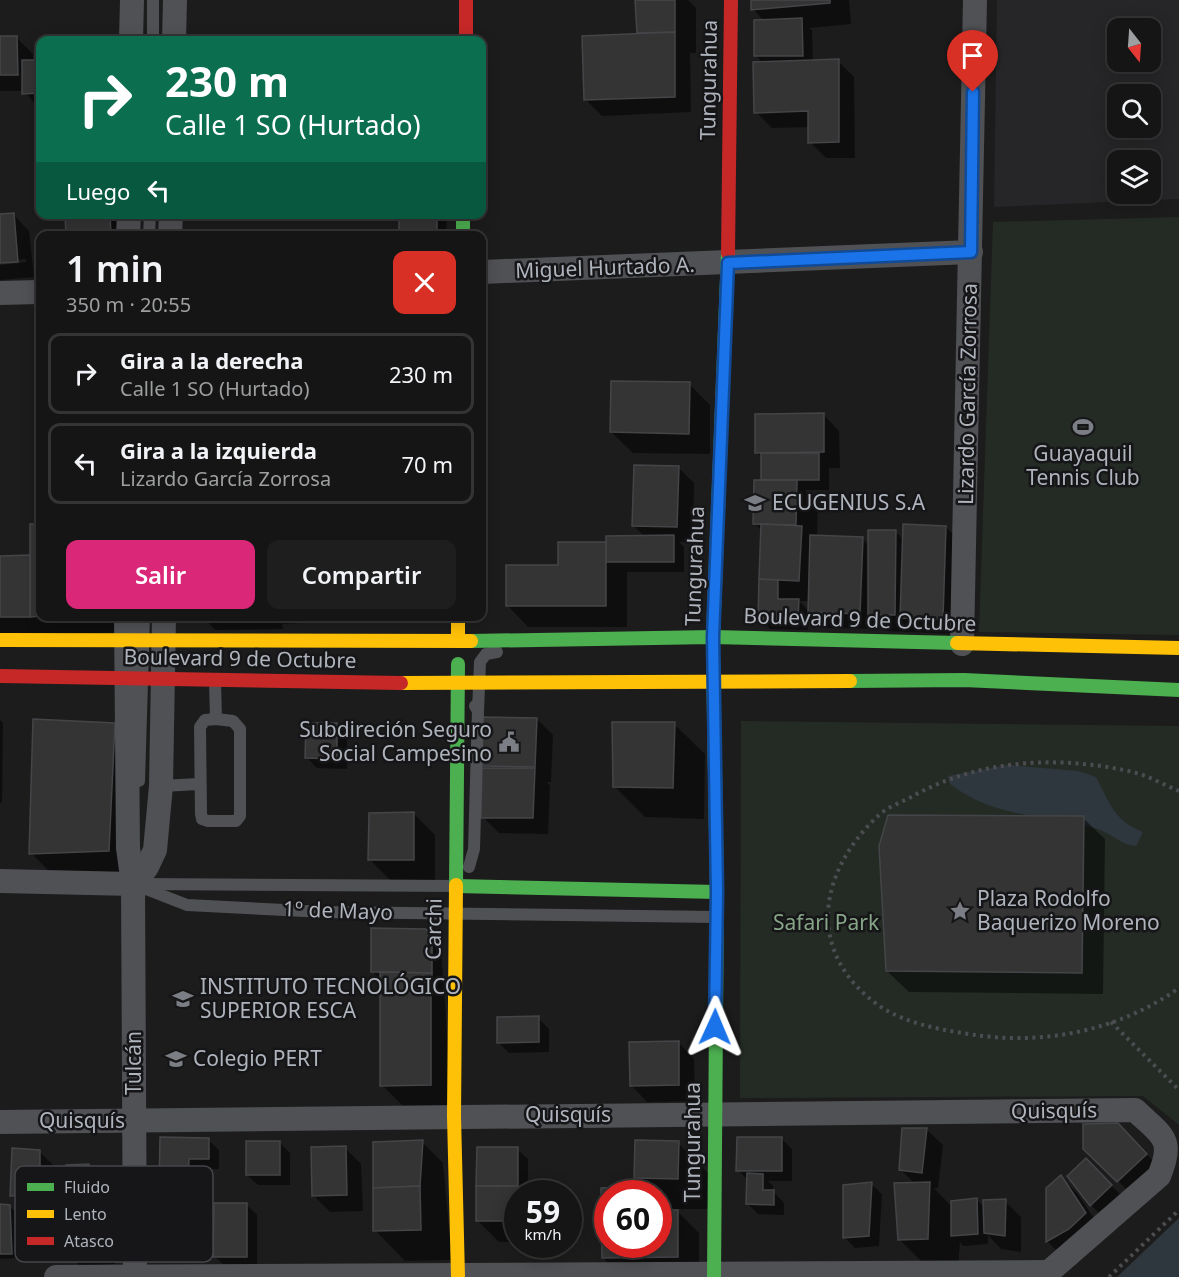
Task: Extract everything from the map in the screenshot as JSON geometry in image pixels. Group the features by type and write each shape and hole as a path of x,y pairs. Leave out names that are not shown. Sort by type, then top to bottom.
{"main road":[{"path":"466,0 466,36"},
{"name":"Tungurahua","path":"714,1275 717,892 713,637 728,263 730,0"},
{"name":"Carchi","path":"458,621 454,1116 458,1276"},
{"name":"Boulevard 9 de Octubre","path":"0,640 145,631 458,641 713,637 1179,648"},
{"name":"Boulevard 9 de Octubre","path":"0,676 458,684 964,680 1179,690"},
{"path":"456,886 717,892"}],"street":[{"path":"131,36 132,0"},
{"path":"174,36 175,0"},
{"name":"Lizardo García Zorrosa","path":"962,644 975,0"},
{"name":"Miguel Hurtado A.","path":"486,272 971,252"},
{"path":"0,293 36,292"},
{"name":"Tulcán","path":"134,1166 133,884 128,848 144,679 145,631"},
{"name":"Tulcán","path":"133,884 147,867 155,850 161,786 144,679 145,631"},
{"name":"1º de Mayo","path":"0,881 133,884"},
{"name":"Quisquís","path":"0,1122 1135,1110 1165,1141 1174,1158"},
{"path":"56,1277 1045,1275 1159,1176 1174,1158"},
{"name":"Tulcán","path":"135,1262 135,1277"}],"lane":[{"path":"153,0 153,36"},
{"path":"133,884 456,886 468,869 474,849 479,684 482,657 491,652 585,652"},
{"path":"713,681 736,666"},
{"path":"215,680 216,718"},
{"path":"458,684 478,711"},
{"path":"216,718 233,721 240,729 238,820 208,822 202,819 199,784 201,723 216,718"},
{"path":"161,786 199,784"},
{"name":"1º de Mayo","path":"133,884 187,905 455,914 716,917"}],"path":[{"path":"1179,791 1135,772 1080,764 1028,761 980,771 929,787 879,814 846,851 832,880 827,909 830,941 841,966 858,986 879,1005 912,1021 954,1032 1039,1039 1076,1034 1148,1007 1179,988"},
{"path":"1111,1022 1179,1090"},
{"path":"1109,1277 1179,1210"}],"shaded area":[{"path":"997,0 1179,0 1179,199 1161,200 1161,150 1107,150 1107,202 994,207"},
{"path":"1007,765 1078,771 1096,777 1119,817 1133,828 1143,832 1136,846 1126,844 1098,829 1004,810 986,804 950,784 948,776"},
{"path":"1179,1218 1179,1277 1117,1277"}],"green space":[{"name":"Guayaquil Tennis Club","path":"1179,217 1179,635 979,632 993,222"},
{"name":"Plaza Rodolfo Baquerizo Moreno","path":"741,721 1179,726 1179,1125 1143,1096 740,1098"}],"building":[{"path":"635,0 675,0 675,32 637,33"},
{"path":"751,0 830,0 830,3 751,10"},
{"path":"802,18 803,56 754,56 754,20"},
{"path":"675,32 675,97 584,100 582,36"},
{"path":"0,36 17,36 18,75 0,75"},
{"path":"839,59 839,142 808,143 808,111 754,113 753,62"},
{"path":"22,60 36,60 36,93 22,94"},
{"path":"14,213 18,262 0,263 0,214"},
{"path":"65,219 110,219 111,231 66,231"},
{"path":"399,219 437,219 437,231 399,231"},
{"path":"611,381 690,382 689,434 610,432"},
{"path":"824,413 824,452 755,453 755,414"},
{"path":"761,453 819,453 819,480 761,480"},
{"path":"634,465 679,466 677,527 632,526"},
{"path":"754,480 797,480 796,525 753,524"},
{"path":"30,524 36,524 36,616 30,617"},
{"path":"761,524 802,526 799,581 759,579"},
{"path":"903,524 946,526 943,619 900,618"},
{"path":"868,530 896,530 895,615 868,615"},
{"path":"674,535 674,562 606,562 606,536"},
{"path":"810,535 863,537 860,614 808,612"},
{"path":"558,542 606,542 606,606 506,606 506,565 558,565"},
{"path":"30,555 30,617 0,617 0,556"},
{"path":"759,579 778,580 778,599 799,599 798,620 758,619"},
{"name":"Subdireción Seguro Social Campesino","path":"482,717 537,718 535,767 482,766"},
{"path":"33,719 115,723 109,851 29,854"},
{"path":"612,722 675,722 673,788 613,787"},
{"path":"306,723 337,723 337,759 305,758"},
{"name":"Subdireción Seguro Social Campesino","path":"482,768 535,768 533,818 481,818"},
{"path":"414,812 414,860 368,860 369,813"},
{"path":"888,815 1084,816 1082,973 886,971 879,846"},
{"path":"371,928 426,929 432,937 432,973 371,972"},
{"path":"380,972 432,973 431,993 380,992"},
{"path":"380,992 431,993 431,1085 380,1086"},
{"path":"539,1016 539,1042 497,1043 497,1017"},
{"path":"679,1041 679,1085 630,1086 629,1042"},
{"path":"1118,1123 1147,1154 1117,1182 1083,1149 1083,1124"},
{"path":"902,1128 927,1128 922,1173 899,1170"},
{"path":"160,1137 209,1138 209,1159 189,1159 189,1166 159,1166"},
{"path":"737,1137 782,1137 782,1171 736,1171"},
{"path":"423,1140 420,1186 373,1188 373,1142"},
{"path":"635,1140 679,1141 678,1179 634,1178"},
{"path":"246,1141 280,1141 280,1175 246,1175"},
{"path":"346,1146 347,1195 312,1196 311,1147"},
{"path":"477,1147 518,1147 518,1180 504,1180 504,1186 476,1186"},
{"path":"12,1148 40,1150 40,1166 15,1166 15,1196 10,1196"},
{"path":"1086,1158 1112,1185 1090,1206 1067,1176"},
{"path":"89,1164 89,1166 66,1166"},
{"path":"747,1173 763,1174 763,1190 774,1190 774,1205 746,1204"},
{"path":"1061,1175 1086,1213 1069,1229 1046,1242 1046,1188"},
{"path":"872,1182 869,1236 843,1238 843,1185"},
{"path":"930,1182 928,1239 898,1240 894,1183"},
{"path":"420,1186 421,1230 373,1231 373,1188"},
{"path":"476,1186 504,1186 504,1221 476,1221"},
{"path":"977,1198 978,1234 951,1236 951,1201"},
{"path":"1006,1199 1005,1236 984,1233 983,1200"},
{"path":"214,1203 247,1203 247,1257 213,1257"},
{"path":"0,1204 10,1205 12,1254 0,1254"},
{"path":"672,1210 678,1210 678,1257 672,1257"}],"traffic: fast":[{"path":"463,219 463,231"},
{"path":"713,637 728,253"},
{"path":"471,641 713,637 957,643"},
{"path":"713,658 717,892 714,1277"},
{"path":"456,885 458,664"},
{"path":"850,681 964,680 1179,690"},
{"path":"456,886 717,892"}],"traffic: slow":[{"path":"458,621 458,641"},
{"path":"0,640 471,641"},
{"path":"957,643 1179,648"},
{"path":"401,683 850,681"},
{"path":"456,885 454,1116 458,1277"}],"traffic: jam":[{"path":"466,0 466,36"},
{"path":"728,253 731,0"},
{"path":"0,676 401,683"}],"place":[{"name":"Guayaquil Tennis Club","path":"1083,427"},
{"name":"ECUGENIUS S.A","path":"755,503"},
{"name":"Subdireción Seguro Social Campesino","path":"509,742"},
{"name":"Plaza Rodolfo Baquerizo Moreno","path":"960,911"},
{"name":"INSTITUTO TECNOLÓGICO SUPERIOR ESCA","path":"183,999"},
{"name":"Colegio PERT","path":"176,1059"}],"route":[{"path":"715,1027 717,892 713,637 728,263 971,252 973,92"}],"park label":[{"name":"Safari Park","path":"826,923"}]}
